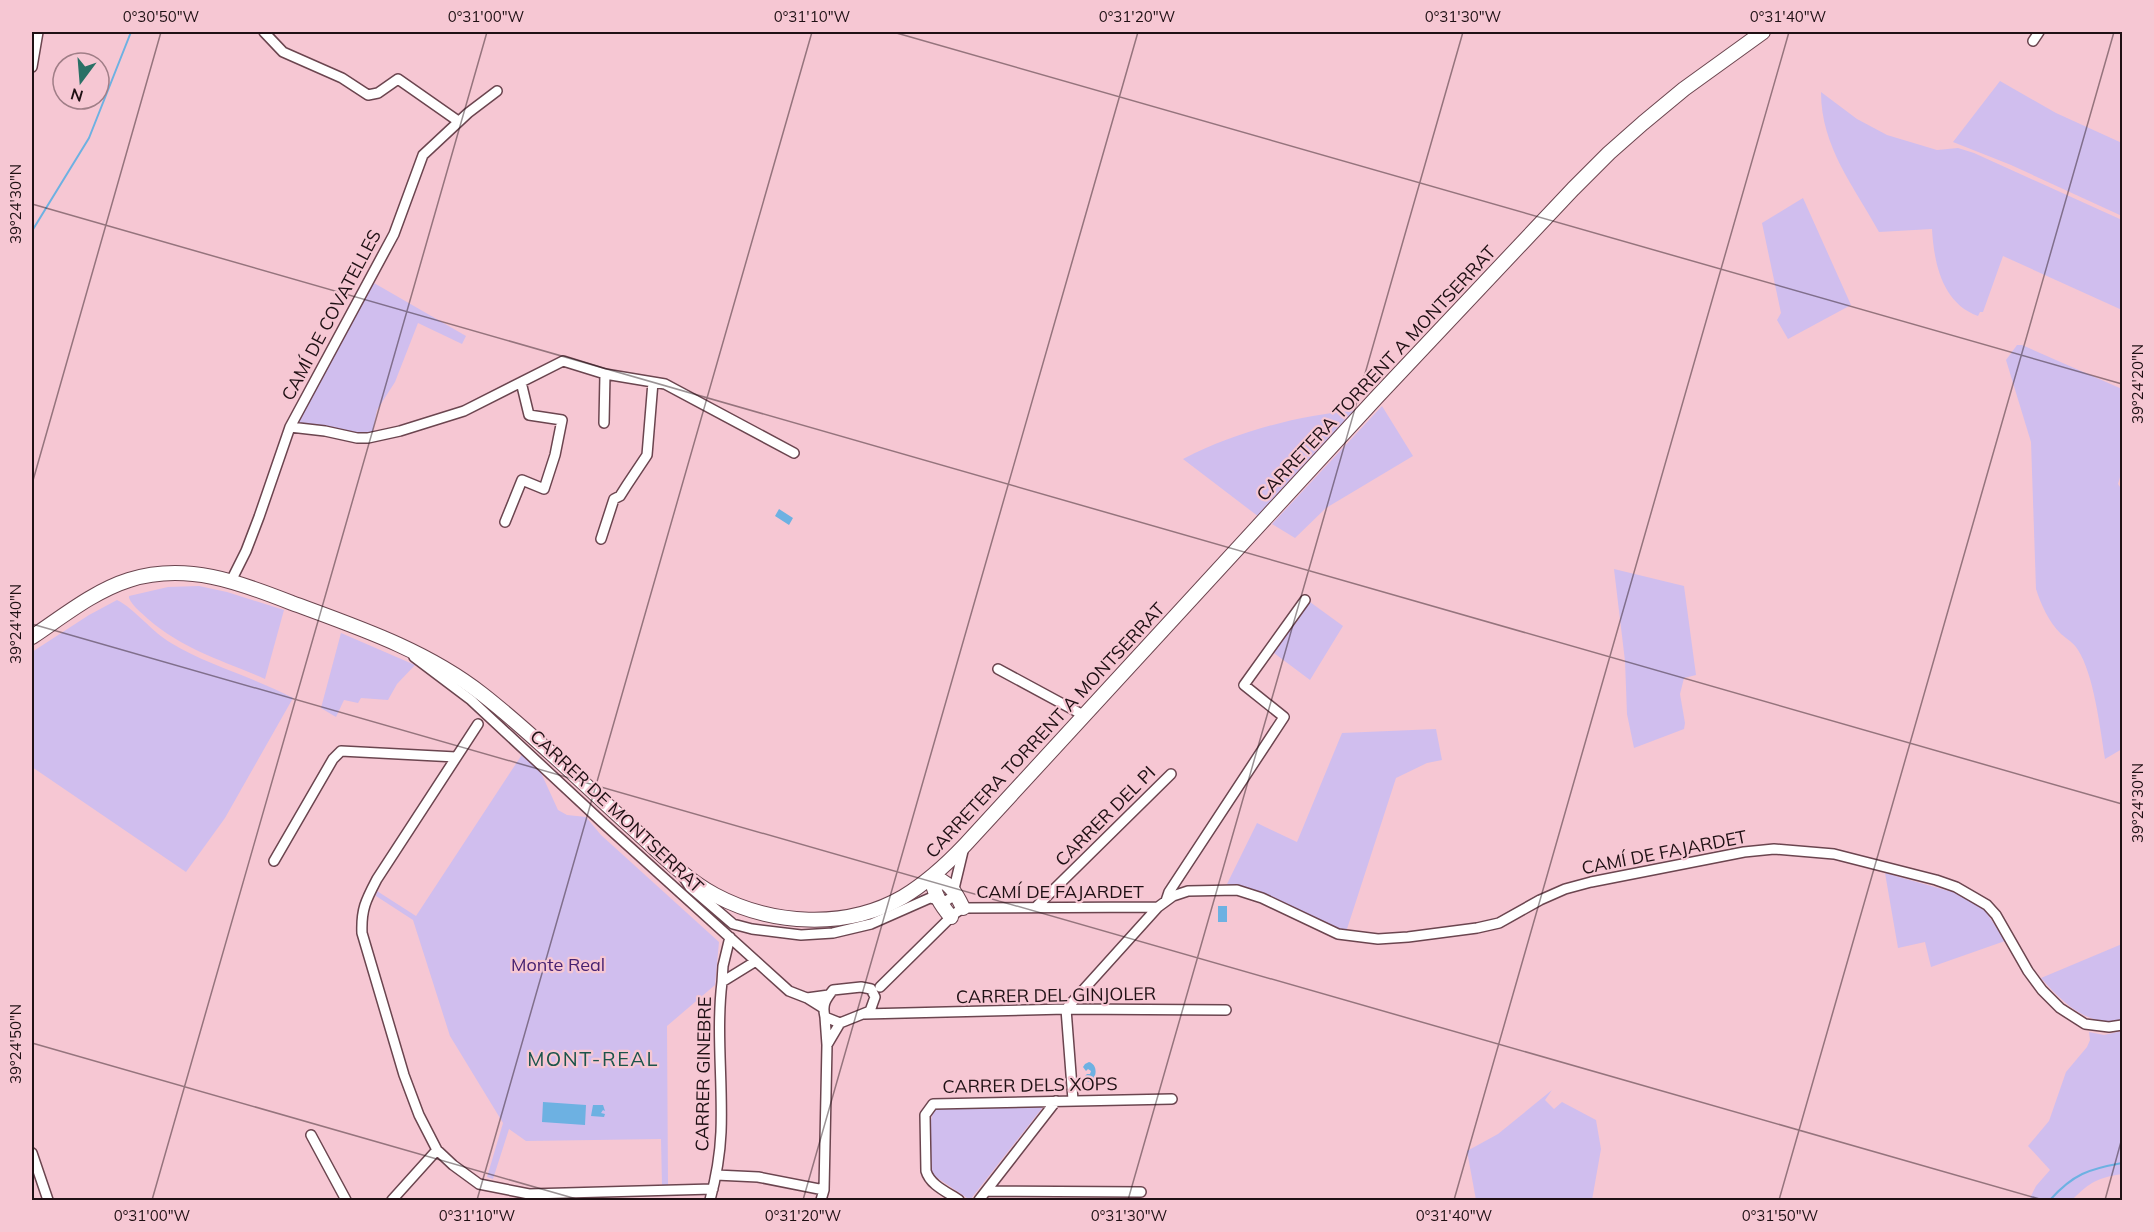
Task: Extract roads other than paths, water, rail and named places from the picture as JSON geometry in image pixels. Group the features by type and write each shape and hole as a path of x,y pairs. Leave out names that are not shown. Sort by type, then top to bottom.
{"main road":[{"name":"CARRETERA TORRENT A MONTSERRAT","path":"32,638 93,597 128,580 183,572 231,581 405,648 458,677 482,694 678,869 714,895 740,907 786,919 815,920 853,915 884,906 900,899 932,877 965,845 1294,487 1609,153 1702,75 1763,32"},
{"path":"932,877 940,879 953,891 956,913 940,901 933,888 932,877"}],"street":[{"path":"32,67 38,32"},
{"path":"264,32 283,52 342,78 368,95 378,93 399,79 458,121"},
{"path":"2033,41 2039,32"},
{"name":"CAMÍ DE COVATELLES","path":"231,581 246,551 290,427 394,234 423,155 458,121 497,91"},
{"path":"290,427 357,438 376,437 464,411 563,361 604,374 665,384 794,453"},
{"path":"604,374 604,423"},
{"path":"505,522 522,480 544,489 555,455 562,420 529,416 521,382"},
{"path":"601,539 614,499 620,496 647,455 653,382"},
{"name":"CAMÍ DE FAJARDET","path":"1162,904 1284,717 1244,685 1305,600"},
{"name":"CARRER DE MONTSERRAT","path":"405,648 423,665 480,707 602,822 789,991 807,998 840,1023"},
{"path":"998,669 1085,716"},
{"path":"480,707 478,724 377,879 361,914 362,933 404,1075 419,1115 437,1150 453,1166 479,1184 526,1197 713,1189"},
{"path":"478,724 492,718"},
{"path":"274,861 333,759 341,751 456,757"},
{"name":"CARRER DEL PI","path":"1037,906 1172,774"},
{"path":"953,891 965,845"},
{"name":"CAMÍ DE FAJARDET","path":"956,913 1037,906 1162,904 1173,896 1188,891 1237,890 1262,898 1338,934 1378,939 1477,928 1499,923 1540,900 1582,884 1744,852 1774,849 1834,854 1936,880 1956,887 1987,905 1996,915 2028,971 2060,1008 2085,1024 2109,1027 2122,1024"},
{"name":"CARRER DE MONTSERRAT","path":"678,869 690,887 734,924 752,929 801,935 833,933 871,924 930,898 946,901 952,897 953,891"},
{"path":"1073,1100 1066,1009 1162,904"},
{"path":"827,1045 840,1023 870,1011 875,994 956,913"},
{"name":"CARRER GINEBRE","path":"710,1200 716,1175 721,1130 722,982 723,966 730,937"},
{"name":"CARRER GINEBRE","path":"722,982 756,961"},
{"path":"821,1200 824,1190 827,1045 825,999 832,990 861,987 875,994 887,1014"},
{"path":"807,998 829,994"},
{"name":"CARRER DEL GINJOLER","path":"864,1014 1066,1009 1226,1010"},
{"name":"CARRER DELS XOPS","path":"959,1200 928,1178 925,1115 929,1107 938,1103 1172,1099"},
{"path":"979,1200 1056,1101"},
{"path":"311,1135 346,1200"},
{"path":"392,1200 437,1150"},
{"path":"32,1153 48,1200"},
{"path":"716,1175 758,1177 824,1190"},
{"path":"987,1191 1141,1192"}],"water":[{"path":"779,509 793,518 789,525 775,516"},
{"path":"1218,906 1227,906 1227,922 1218,922"},
{"path":"1089,1062 1093,1064 1096,1071 1094,1078 1089,1082 1084,1077 1091,1071 1088,1069 1086,1071 1083,1067"},
{"path":"543,1102 586,1105 585,1125 542,1122"},
{"path":"593,1105 603,1105 605,1111 601,1113 605,1114 604,1117 591,1116"}],"waterway":[{"path":"32,231 89,138 131,32"},
{"path":"2050,1200 2074,1178 2122,1163"}],"district":[{"name":"MONT-REAL","path":"593,1058"}],"park label":[{"name":"Monte Real","path":"558,964"}]}
